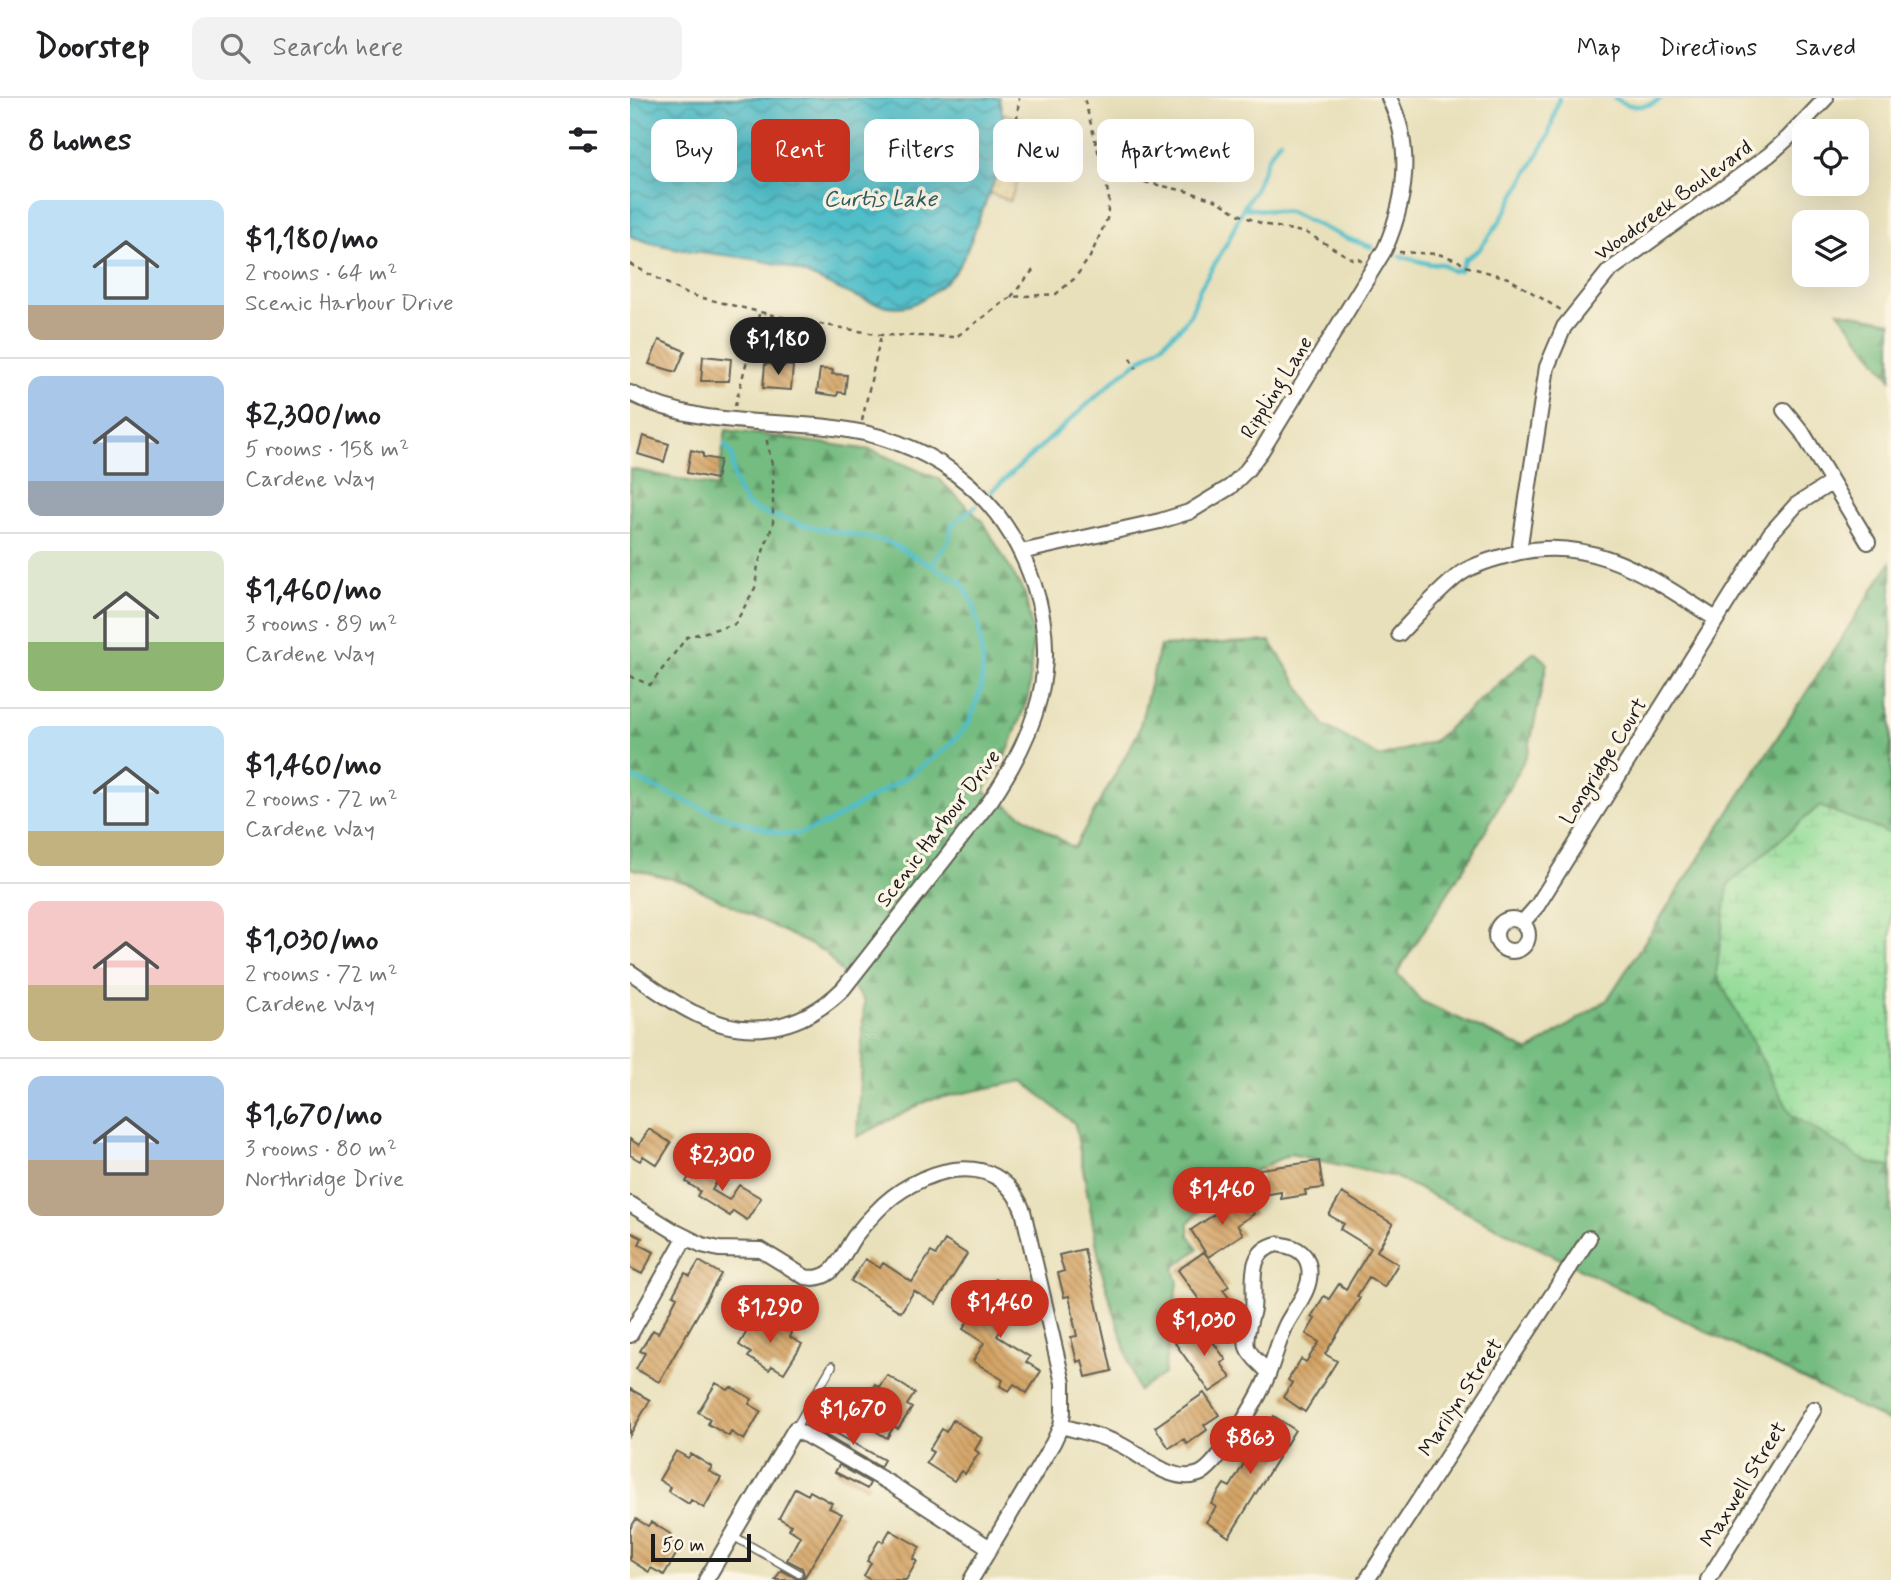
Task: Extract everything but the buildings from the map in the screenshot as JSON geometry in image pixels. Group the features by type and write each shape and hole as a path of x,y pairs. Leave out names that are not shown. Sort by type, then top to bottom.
{"street":[{"name":"Rippling Lane","path":"1021,552 1175,517 1202,506 1230,487 1247,470 1262,450 1379,258 1398,217 1405,181 1403,140 1389,98"},
{"name":"Woodcreek Boulevard","path":"1519,551 1548,367 1564,327 1608,271 1769,155 1826,98"},
{"name":"Scenic Harbour Drive","path":"630,393 652,404 678,412 734,420 828,427 882,437 915,449 955,473 989,504 1021,552 1037,596 1044,643 1041,691 1027,738 1010,770 990,800 843,989 821,1008 802,1019 777,1026 752,1028 715,1022 694,1014 630,972"},
{"path":"1784,410 1802,432 1868,542"},
{"name":"Longridge Court","path":"1523,922 1538,906 1777,524 1796,505 1831,483"},
{"path":"1399,634 1461,573 1486,561 1540,548 1564,549 1614,560 1643,573 1716,619"},
{"path":"630,1204 685,1238 719,1249 761,1250 805,1277 820,1278 833,1269 856,1235 876,1212 907,1188 930,1177 956,1168 974,1168 993,1175 1013,1190 1023,1211 1063,1383 1064,1402 1061,1426 1048,1453 971,1580"},
{"path":"630,1335 685,1238"},
{"name":"Marilyn Street","path":"1367,1580 1589,1238"},
{"path":"1061,1426 1117,1443 1175,1474 1197,1475 1213,1465 1264,1385 1281,1336 1307,1288 1309,1266 1303,1253 1278,1244 1261,1251 1252,1274 1254,1304 1247,1340 1250,1353 1268,1373"},
{"name":"Maxwell Street","path":"1708,1580 1814,1409"},
{"path":"706,1580 794,1429 891,1483 990,1548"}],"lane":[{"path":"794,1429 832,1366"},
{"path":"732,1535 798,1573"}],"path":[{"path":"1017,119 1019,98"},
{"path":"1084,98 1097,147"},
{"path":"1011,297 1056,294 1074,279 1090,257 1107,219 1109,199 1106,182"},
{"path":"1147,182 1218,201 1238,214 1263,224 1307,233 1352,259 1357,258 1366,263 1395,252 1438,254 1457,260 1465,266 1508,278 1572,316"},
{"path":"630,264 687,294 760,311 881,335 956,337 1011,297 1034,269"},
{"path":"734,420 760,311"},
{"path":"860,432 881,335"},
{"path":"1130,358 1136,368"},
{"path":"630,676 650,685 687,637 735,624 746,606 755,588 758,565 773,524 773,469 764,433"}],"green space":[{"path":"1838,311 1891,322 1891,379"},
{"path":"726,430 871,450 939,479 984,523 1025,594 1033,635 1029,694 1008,751 984,791 1074,848 1138,733 1160,646 1270,641 1324,725 1380,757 1434,741 1534,652 1547,663 1528,753 1472,855 1397,973 1421,1001 1529,1051 1607,1000 1891,562 1891,1423 1395,1177 1290,1154 1225,1185 1189,1222 1189,1235 1198,1249 1174,1268 1178,1283 1164,1374 1138,1391 1101,1269 1075,1124 1023,1081 929,1100 857,1137 864,1001 825,952 687,883 630,868 630,469 717,487"},
{"path":"1819,806 1891,834 1891,1167 1868,1163 1791,1114 1716,974 1728,885"}],"sand":[{"path":"1002,113 1020,119 1003,119"},
{"path":"994,182 1017,182 1010,201 990,193"}],"water":[{"name":"Curtis Lake","path":"630,98 999,98 1004,119 993,119 993,182 967,250 953,274 926,297 912,304 894,307 880,304 776,264 671,248 630,236"}],"waterway":[{"path":"1400,256 1430,264 1442,264 1452,271 1460,270 1465,259 1479,250 1500,221 1548,137 1559,98"},
{"path":"1615,98 1638,106 1656,102 1661,98"},
{"path":"992,491 1121,374 1181,327 1191,313 1200,289 1255,190 1268,157 1280,140"},
{"path":"1243,208 1289,212 1372,247"},
{"path":"630,777 716,814 782,834 798,834 828,823 905,778 947,748 969,723 981,689 983,665 979,628 973,602 961,582 888,542 803,525 755,510 746,504 738,491 732,454 724,444"},
{"path":"931,565 949,540 952,524 976,506"}]}
